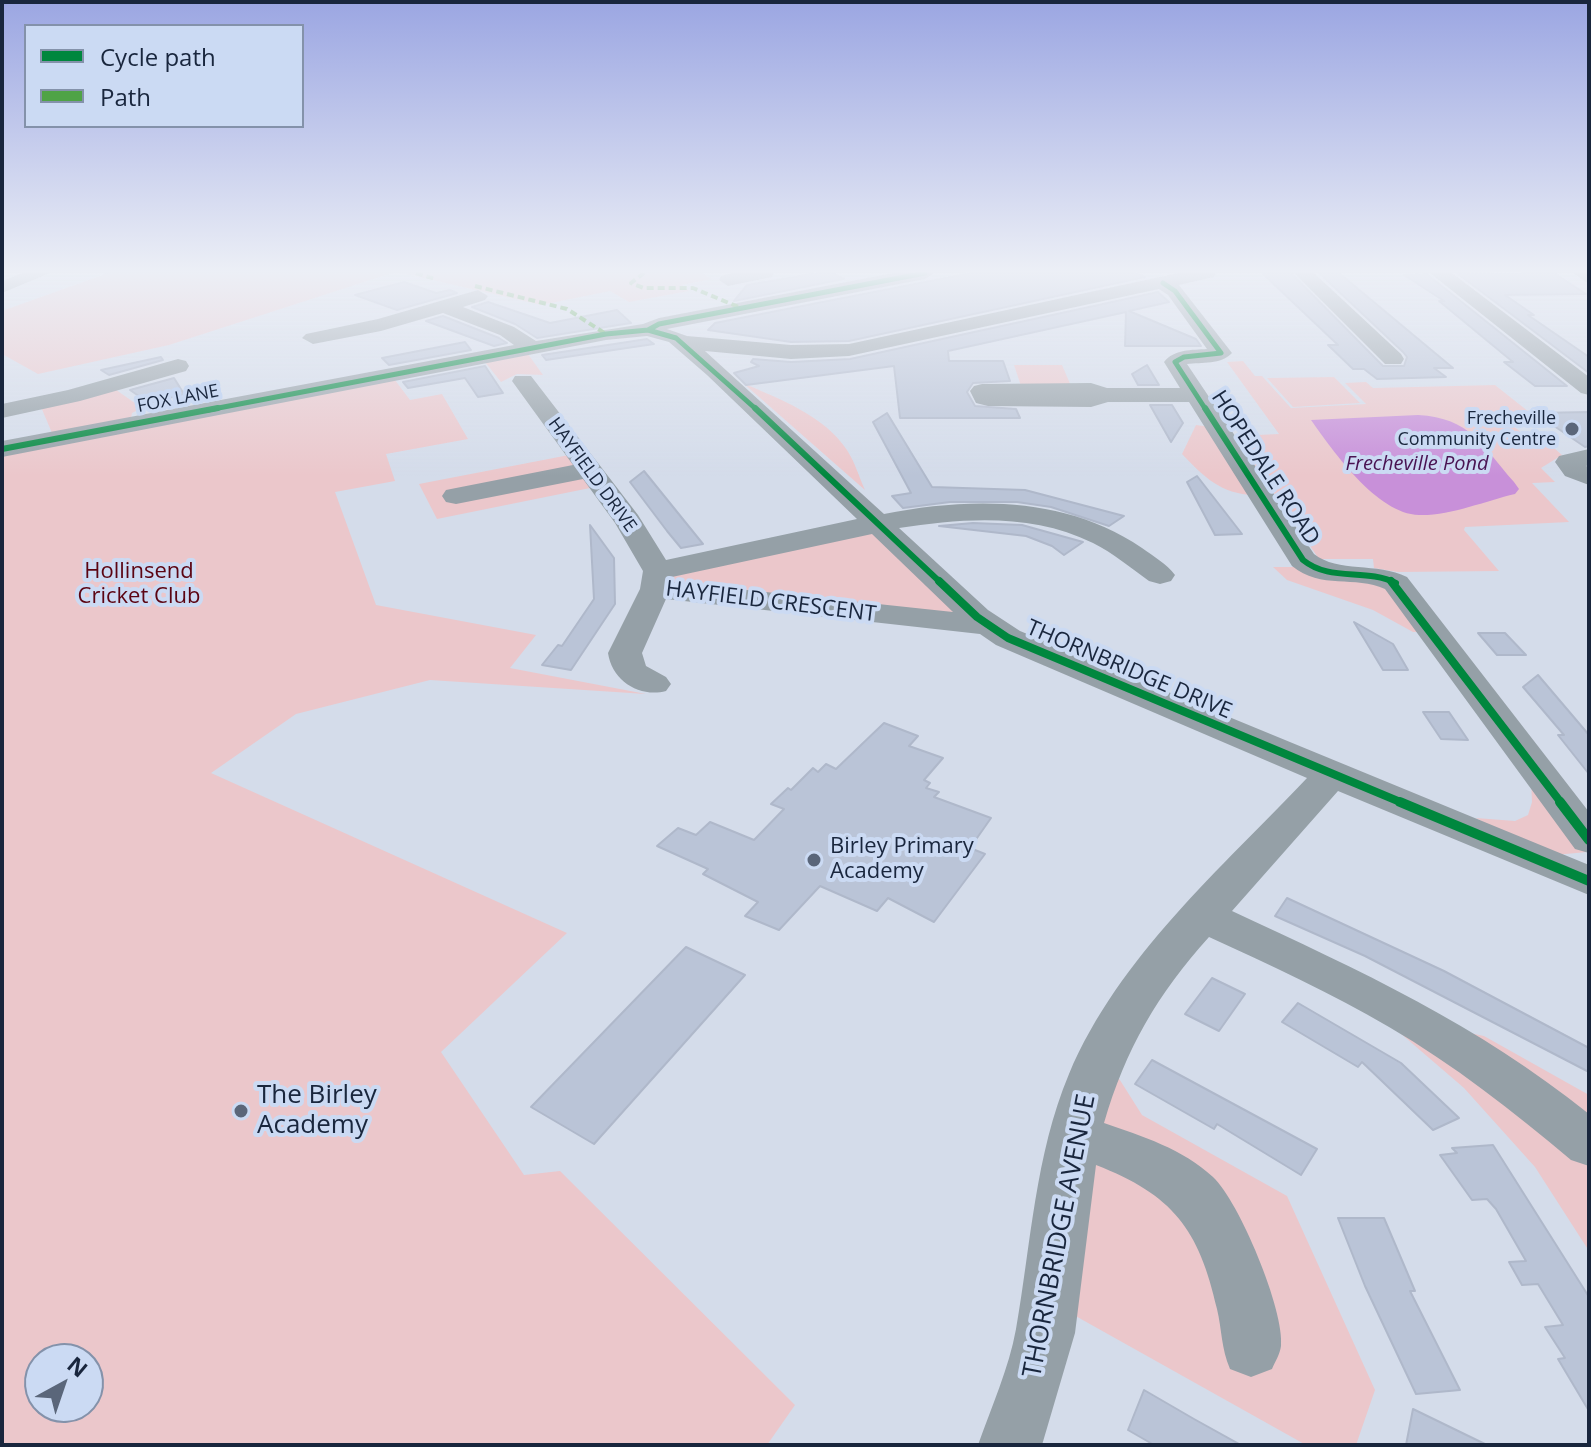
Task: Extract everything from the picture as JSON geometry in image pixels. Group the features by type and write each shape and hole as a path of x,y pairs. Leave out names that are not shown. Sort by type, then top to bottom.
{"street":[{"path":"520,341 532,348"},
{"name":"FOX LANE","path":"2,449 571,341"},
{"path":"681,342 791,352 849,350 893,341"},
{"name":"HOPEDALE ROAD","path":"1212,341 1221,353 1175,359 1308,566 1329,573 1371,573 1396,583 1589,840"},
{"path":"1374,341 1393,359"},
{"path":"1527,341 1589,388"},
{"name":"THORNBRIDGE DRIVE","path":"681,342 987,625 1034,651 1589,881"},
{"path":"2,411 72,396 178,366"},
{"name":"HAYFIELD DRIVE","path":"523,381 628,521 656,580"},
{"path":"1105,395 1091,390 982,391 984,398 1050,410 1105,395 1196,395"},
{"path":"1589,457 1568,462 1574,470 1589,477"},
{"path":"456,496 588,470"},
{"name":"HAYFIELD CRESCENT","path":"656,580 878,523 967,509 1024,512 1100,535 1160,575"},
{"path":"654,684 633,674 625,662 625,653 656,580"},
{"name":"HAYFIELD CRESCENT","path":"656,580 987,625"},
{"name":"THORNBRIDGE AVENUE","path":"1010,1445 1045,1333 1059,1224 1075,1135 1094,1074 1129,1006 1164,958 1333,773"},
{"path":"1202,915 1378,999 1423,1025 1494,1070 1589,1144"},
{"path":"1075,1135 1169,1175 1195,1195 1213,1221 1246,1301 1252,1328 1251,1348"}],"green space":[{"path":"2,341 183,341 38,374 2,354"},
{"path":"528,354 543,375 517,374 501,382 485,362"},
{"path":"1243,361 1255,376 1262,376 1291,408 1366,404 1345,383 1366,382 1373,388 1495,385 1529,412 1497,413 1522,433 1537,433 1562,455 1541,468 1555,482 1532,483 1569,522 1465,527 1464,530 1499,571 1398,572 1374,568 1373,559 1319,559 1235,436 1279,434 1227,362"},
{"path":"1014,365 1062,365 1071,386 1021,386"},
{"path":"1334,377 1360,403 1293,407 1267,378"},
{"name":"The Birley Academy","path":"395,380 410,400 442,394 468,439 386,454 395,481 335,492 376,605 536,635 510,668 646,694 430,680 296,714 211,773 567,933 441,1052 524,1175 560,1171 795,1405 767,1445 2,1445 2,454"},
{"path":"743,383 800,409 826,427 847,450 865,490"},
{"path":"112,387 142,408 132,413 131,418 52,433 41,407"},
{"path":"1196,425 1211,427 1254,495 1232,491 1214,483 1182,454"},
{"path":"569,455 595,487 437,519 419,484"},
{"path":"872,531 963,614 673,583 671,573"},
{"path":"1273,567 1301,567 1379,579 1424,632 1413,632 1373,610 1287,580"},
{"path":"1531,780 1587,852 1555,855 1499,832 1476,818 1515,821 1528,815 1532,802"},
{"path":"1378,1014 1484,1036 1589,1095 1589,1251 1535,1167 1464,1088"},
{"path":"1118,1077 1142,1115 1287,1196 1375,1390 1356,1445 1306,1445 1072,1314 1101,1121"}],"water":[{"name":"Frecheville Pond","path":"1418,415 1451,422 1474,436 1519,489 1515,494 1443,513 1419,515 1403,512 1372,493 1358,479 1311,420"}],"building":[{"path":"479,341 507,343 494,346"},
{"path":"637,341 649,341 654,344 546,360 542,355"},
{"path":"781,341 851,341 849,341"},
{"path":"935,341 996,341 948,351 949,361 1003,361 1010,381 973,383 967,392 975,406 1016,409 1020,418 900,418 894,366 746,385 734,373 759,366 751,362 753,359 791,362 850,359"},
{"path":"1125,341 1197,341 1201,346 1125,346"},
{"path":"1333,341 1358,341 1383,366 1404,366 1407,357 1391,341 1420,341 1453,368 1434,368 1446,377 1377,379 1364,369 1353,369 1328,345 1338,345"},
{"path":"1487,341 1510,341 1567,386 1535,386 1504,362 1513,362"},
{"path":"1546,341 1565,341 1589,357 1589,373"},
{"path":"465,342 471,350 389,365 382,358"},
{"path":"161,357 163,360 109,375 101,370"},
{"path":"1147,365 1159,385 1138,385 1132,374"},
{"path":"485,366 503,393 478,397 465,378 408,388 403,382"},
{"path":"174,378 184,394 149,403 130,390"},
{"path":"1150,405 1172,405 1183,423 1171,442"},
{"name":"Frecheville Community Centre","path":"1589,412 1589,446 1585,447 1535,413"},
{"path":"887,413 932,487 1025,490 1124,516 1109,526 1051,507 1017,502 950,502 903,508 892,496 911,493 873,422"},
{"path":"644,471 703,544 681,548 667,531 630,482"},
{"path":"1197,476 1242,534 1215,535 1187,482"},
{"path":"973,523 1022,525 1083,542 1064,555 1052,546 1026,536 939,526"},
{"path":"590,525 614,558 615,604 571,670 542,665 558,645 562,646 594,599"},
{"path":"1354,622 1393,644 1408,670 1383,670"},
{"path":"1478,633 1505,633 1526,655 1497,655"},
{"path":"1538,675 1589,735 1589,774 1558,735 1564,735 1523,687"},
{"path":"1423,712 1449,712 1468,740 1441,739"},
{"path":"884,723 918,736 909,746 943,758 924,780 930,783 926,788 939,792 934,797 991,818 970,848 985,854 934,922 888,898 877,911 820,886 779,930 745,916 758,902 703,874 708,869 657,846 678,828 696,835 710,822 754,840 784,809 771,804 788,788 791,790 813,768 818,772 826,764 836,769"},
{"path":"1287,898 1444,971 1589,1048 1589,1072 1365,956 1275,916"},
{"path":"686,947 745,975 594,1144 531,1107"},
{"path":"1212,978 1245,994 1219,1031 1185,1014"},
{"path":"1298,1003 1401,1063 1459,1118 1433,1130 1362,1062 1358,1067 1282,1022"},
{"path":"1152,1060 1317,1149 1301,1175 1217,1124 1214,1129 1135,1084"},
{"path":"1493,1145 1589,1297 1589,1411 1558,1359 1565,1358 1545,1327 1563,1325 1538,1284 1522,1285 1509,1262 1526,1261 1496,1209 1487,1199 1472,1200 1440,1155 1457,1153 1452,1148"},
{"path":"1338,1218 1384,1218 1415,1291 1410,1291 1460,1390 1416,1394 1365,1286"},
{"path":"1144,1390 1241,1445 1154,1445 1128,1430"},
{"path":"1413,1409 1487,1445 1406,1445"}],"cycle path":[{"path":"2,449 572,341"},
{"path":"679,341 715,370 977,617 1008,638 1589,881"},
{"path":"1212,341 1221,353 1184,357 1175,362 1303,560 1323,572 1373,575 1396,583 1589,840"}],"place":[{"name":"Frecheville Community Centre","path":"1572,429"},
{"name":"Birley Primary Academy","path":"814,860"},
{"name":"The Birley Academy","path":"241,1111"}],"park label":[{"name":"Hollinsend Cricket Club","path":"139,584"}]}
